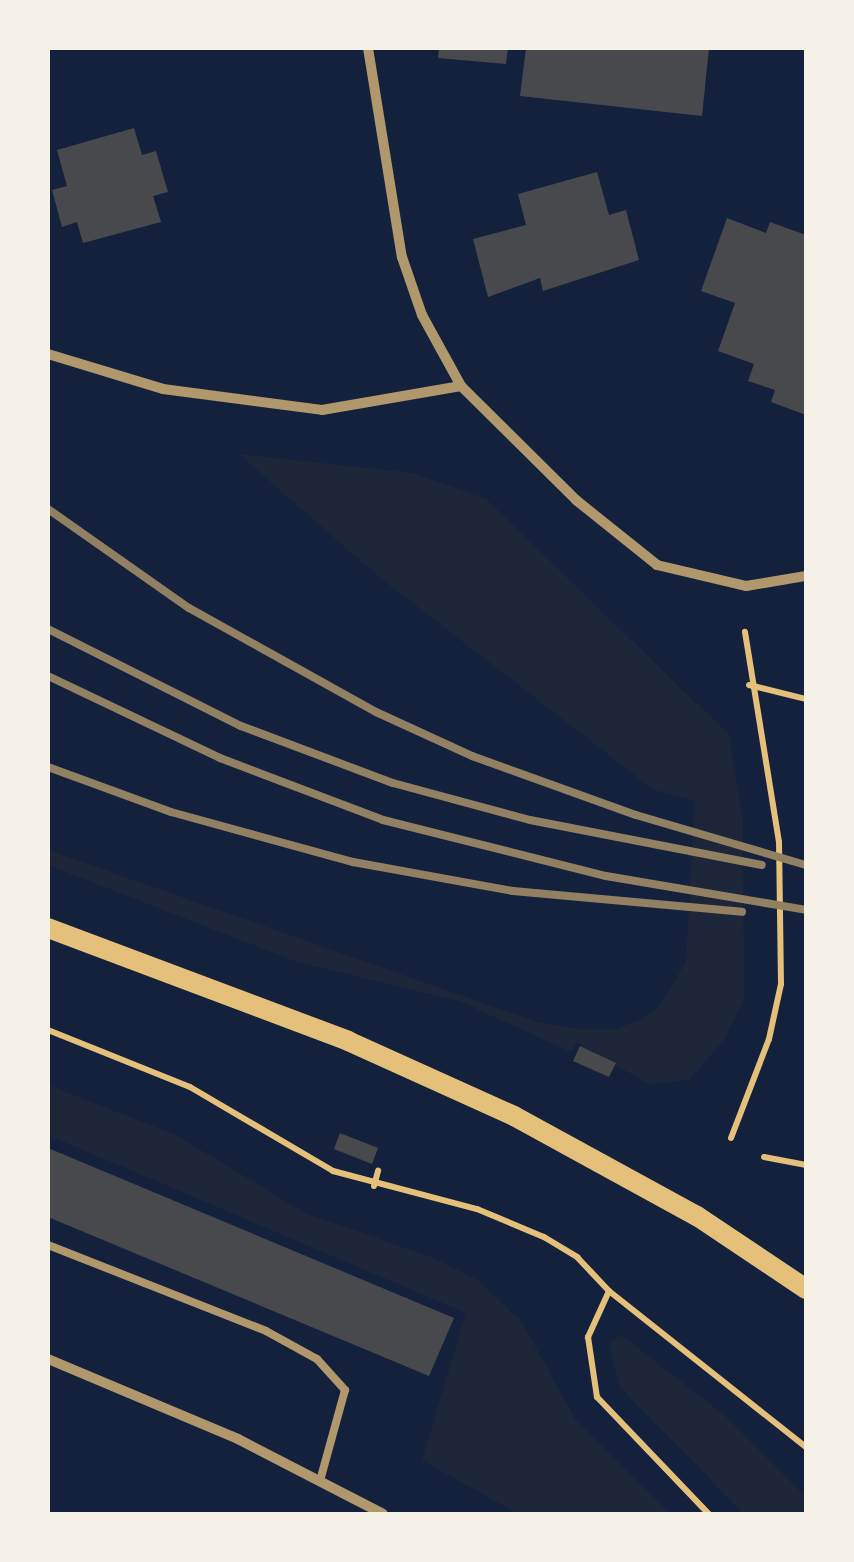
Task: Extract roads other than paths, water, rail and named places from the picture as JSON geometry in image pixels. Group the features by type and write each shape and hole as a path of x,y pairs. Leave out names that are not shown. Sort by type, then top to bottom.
{"main road":[{"path":"48,928 314,1028 514,1116 697,1216 806,1289"}],"street":[{"path":"368,48 402,257 422,314 462,386 576,500 657,565 746,586 806,576"},
{"path":"48,354 164,389 322,410 462,386"},
{"path":"48,1360 320,1480 383,1514"}],"lane":[{"path":"48,1245 266,1331 317,1359 345,1390 320,1480"}],"railway":[{"path":"48,509 189,608 376,712 472,756 636,815 806,865"},
{"path":"48,629 241,726 393,783 530,820 762,865"},
{"path":"48,676 220,758 383,820 606,876 806,910"},
{"path":"48,767 171,812 353,862 513,891 742,912"}]}
